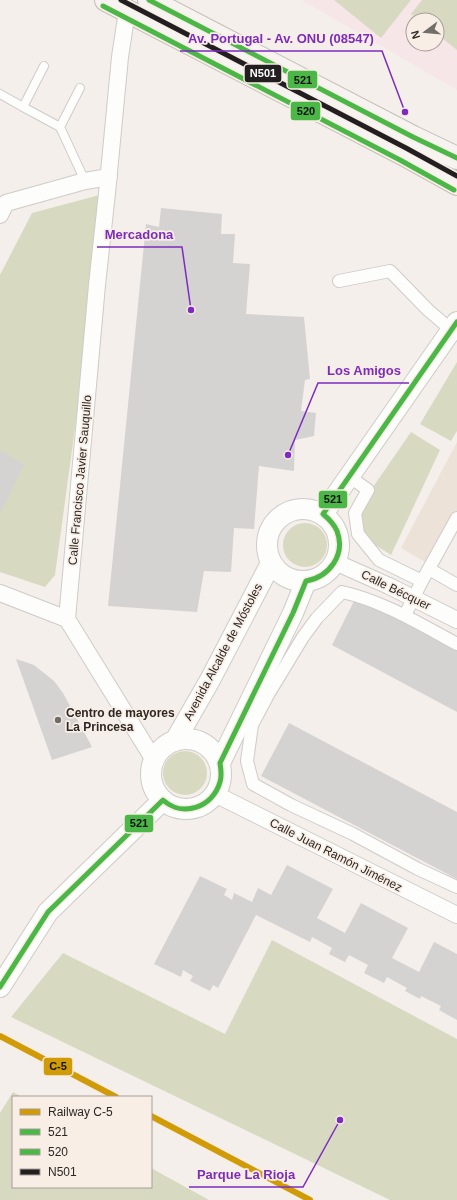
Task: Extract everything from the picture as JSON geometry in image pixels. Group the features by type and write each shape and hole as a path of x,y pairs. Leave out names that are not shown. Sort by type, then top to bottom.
{"main road":[{"path":"106,0 403,154 457,184"},
{"path":"149,0 413,137 457,158"}],"street":[{"name":"Calle Francisco Javier Sauquillo","path":"67,620 97,285 120,57 127,11"},
{"path":"0,215 6,203 85,181 109,177"},
{"path":"323,514 455,329 428,310 390,271 339,281"},
{"path":"350,477 368,490 355,513 358,534 379,560 422,581"},
{"path":"300,508 312,509 323,514 333,524 338,536 339,549 335,562 328,571 318,578 306,581 292,580 280,573 271,563 267,551 267,539 271,528 278,518 288,511 300,508"},
{"path":"405,615 457,518"},
{"name":"Calle Bécquer","path":"335,562 414,598 457,620"},
{"name":"Avenida Alcalde de Móstoles","path":"175,741 210,680 271,563"},
{"path":"429,569 457,585"},
{"path":"220,763 293,613 306,581"},
{"path":"457,644 405,615 357,595 342,592 317,618 303,637 269,693 252,725 247,761 253,784 291,805 354,834 418,869 457,887"},
{"path":"0,593 67,620 154,760"},
{"path":"186,739 197,741 207,746 214,753 220,763 220,784 215,794 207,803 196,808 185,809 173,807 163,800 156,792 152,782 151,770 154,760 163,748 175,741 186,739"},
{"name":"Calle Juan Ramón Jiménez","path":"215,794 457,916"},
{"path":"0,987 48,912 163,800"}],"lane":[{"path":"23,107 44,66"},
{"path":"60,127 80,88"},
{"path":"0,94 60,127 85,181"}],"shaded area":[{"path":"302,0 457,0 457,90"},
{"path":"457,442 457,514 432,566 401,548"}],"green space":[{"path":"334,0 411,0 381,38"},
{"path":"422,0 457,0 457,50 445,40 445,12 413,12"},
{"path":"107,193 55,575 45,587 0,572 0,275 32,213"},
{"path":"457,362 457,431 451,441 420,424"},
{"path":"411,432 440,450 391,555 358,534 355,513"},
{"path":"301,523 309,523 314,524 321,529 326,536 326,554 321,561 314,566 301,567 293,564 286,557 283,549 283,541 286,533 293,526"},
{"path":"181,751 189,751 194,752 201,757 206,764 206,782 201,789 194,794 181,795 173,792 166,785 163,777 163,769 166,761 173,754"},
{"path":"272,940 457,1039 457,1200 390,1200 11,1017 63,953 225,1034"},
{"path":"13,1092 20,1096 12,1096 12,1188 152,1188 152,1169 209,1200 0,1200 0,1113"}],"building":[{"path":"161,208 222,214 221,234 235,234 233,263 250,264 246,314 304,317 310,379 305,380 301,411 316,413 314,436 295,440 294,471 259,466 254,529 234,528 231,572 204,571 197,612 108,606 146,224 159,227"},
{"path":"0,451 24,464 0,514"},
{"path":"357,595 457,644 457,712 332,645"},
{"name":"Centro de mayores La Princesa","path":"16,659 34,665 54,681 63,693 92,747 52,760"},
{"path":"289,723 457,812 457,879 261,776"},
{"path":"287,865 333,889 317,918 345,933 361,903 408,928 392,958 419,972 434,942 457,954 457,1020 439,1010 441,1006 421,996 420,999 405,991 407,988 387,977 384,983 364,973 368,965 349,955 345,962 329,954 332,948 312,937 310,942 256,915 218,988 213,985 210,991 190,981 193,976 183,970 181,977 154,964 200,876 227,889 224,895 232,900 234,893 252,902 258,888 271,895"}],"rail line":[{"name":"C-5","path":"0,1036 114,1096"},
{"name":"C-5","path":"152,1117 310,1200"}],"transit line":[{"name":"N501","path":"121,0 457,176"},
{"name":"521","path":"149,0 413,137 457,158"},
{"name":"520","path":"103,6 400,160 454,190"},
{"name":"521","path":"0,987 48,912 163,800 179,808 188,809 204,803 211,798 216,791 221,777 220,763 293,613 306,581 322,575 334,564 339,548 339,540 334,526 323,514 457,322"}],"place":[{"name":"Av. Portugal - Av. ONU (08547)","path":"405,112"},
{"name":"Mercadona","path":"191,310"},
{"name":"Los Amigos","path":"288,455"},
{"name":"Centro de mayores La Princesa","path":"58,720"},
{"name":"Parque La Rioja","path":"340,1120"}]}
